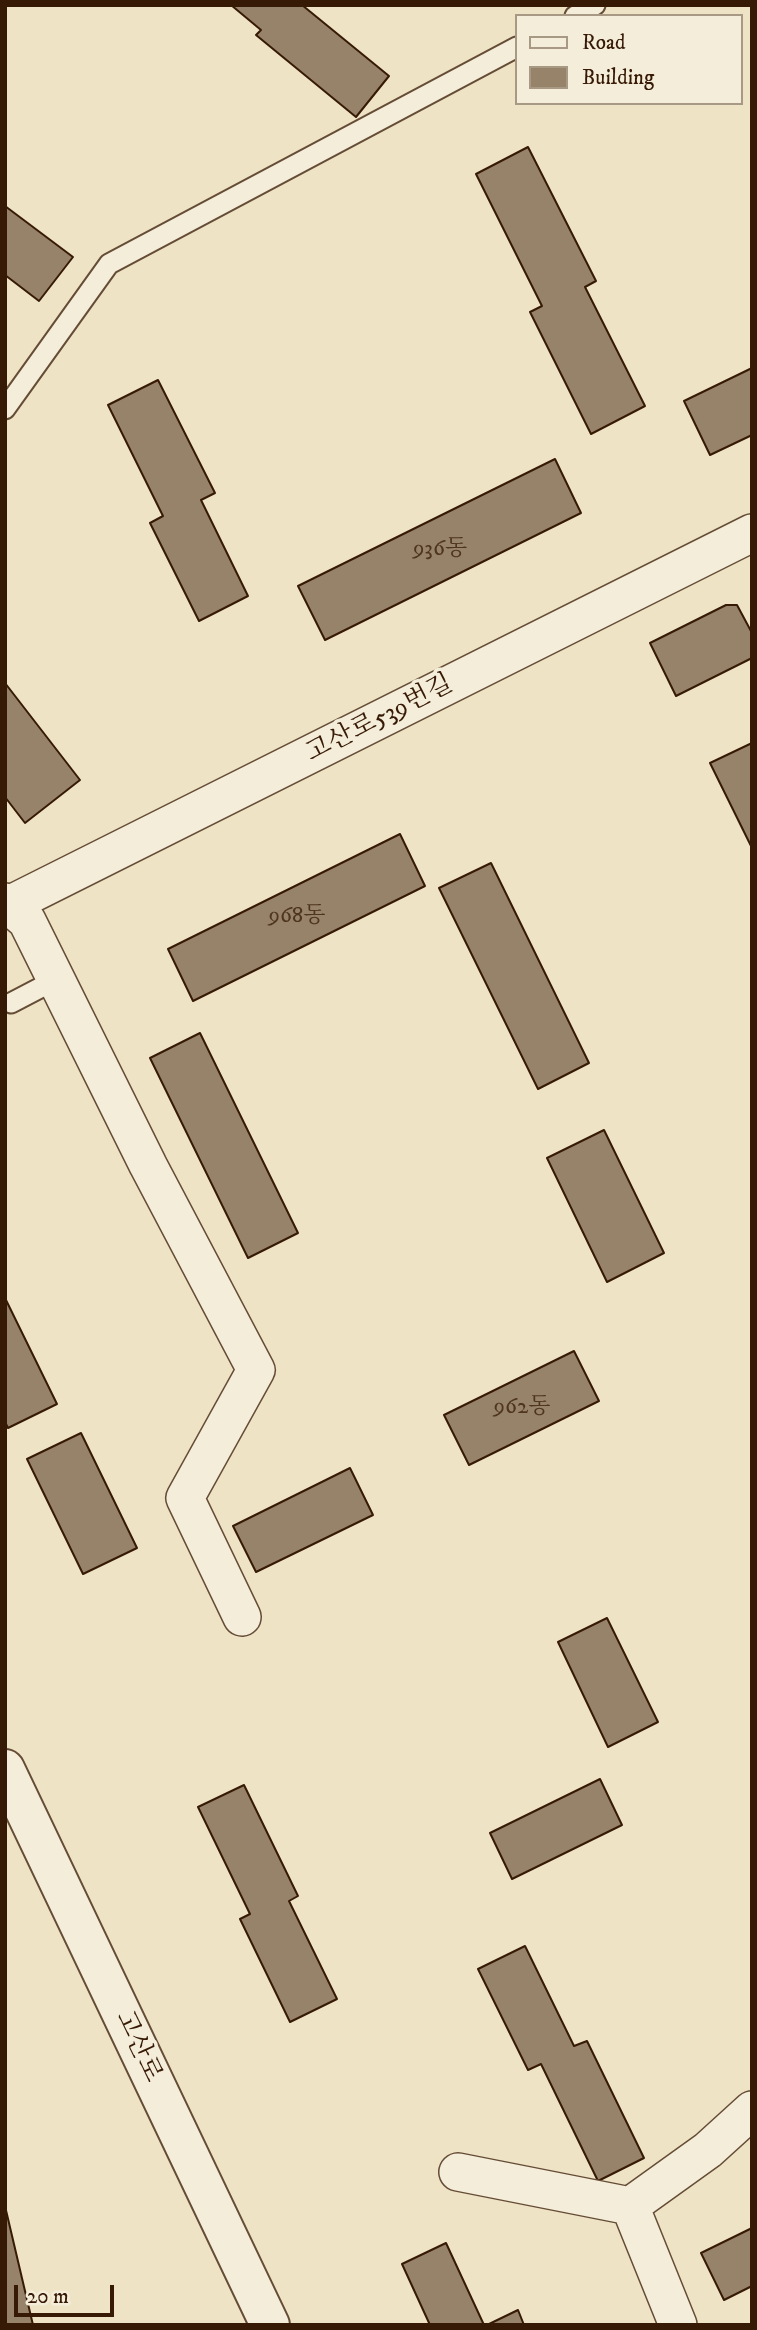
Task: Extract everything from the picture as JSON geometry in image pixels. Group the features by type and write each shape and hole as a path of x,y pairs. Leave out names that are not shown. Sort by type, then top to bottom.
{"street":[{"name":"고산로539번길","path":"6,905 752,533"},
{"path":"6,905 27,921 148,1165 256,1370 185,1499 242,1618"},
{"name":"고산로","path":"5,1769 270,2325"},
{"path":"457,2172 630,2206 708,2150 752,2110"},
{"path":"630,2206 678,2325"}],"lane":[{"path":"579,14 595,5"},
{"path":"5,409 109,264 516,48"},
{"path":"11,1003 57,979"}],"building":[{"path":"231,5 302,5 389,76 356,117 256,35 261,30"},
{"path":"528,147 596,281 585,287 645,406 591,434 530,312 542,306 476,174"},
{"path":"5,206 73,257 39,301 5,275"},
{"path":"752,368 752,435 710,455 684,401"},
{"path":"158,380 215,493 201,500 248,596 199,621 150,523 163,516 108,405"},
{"path":"555,459 581,513 325,640 298,586"},
{"path":"726,605 737,605 752,633 752,658 676,696 650,643"},
{"path":"5,683 80,780 25,823 5,797"},
{"path":"752,743 752,848 710,763"},
{"path":"400,834 425,886 193,1001 168,949"},
{"path":"491,863 589,1063 538,1089 439,888"},
{"path":"200,1033 298,1233 248,1258 150,1058"},
{"path":"604,1130 664,1253 607,1282 547,1158"},
{"path":"5,1298 57,1404 8,1428 5,1422"},
{"path":"574,1351 599,1401 469,1465 444,1415"},
{"path":"81,1433 137,1548 83,1574 27,1459"},
{"path":"350,1468 373,1515 256,1572 233,1526"},
{"path":"607,1618 658,1722 608,1747 558,1642"},
{"path":"600,1779 622,1825 512,1879 490,1833"},
{"path":"244,1785 298,1896 289,1901 337,1999 290,2022 240,1919 250,1914 198,1807"},
{"path":"525,1946 574,2046 587,2041 644,2158 598,2181 541,2064 528,2070 478,1969"},
{"path":"5,2206 33,2325 5,2325"},
{"path":"752,2228 752,2286 724,2300 701,2253"},
{"path":"446,2243 484,2325 430,2325 402,2264"},
{"path":"518,2310 524,2325 487,2325"}]}
